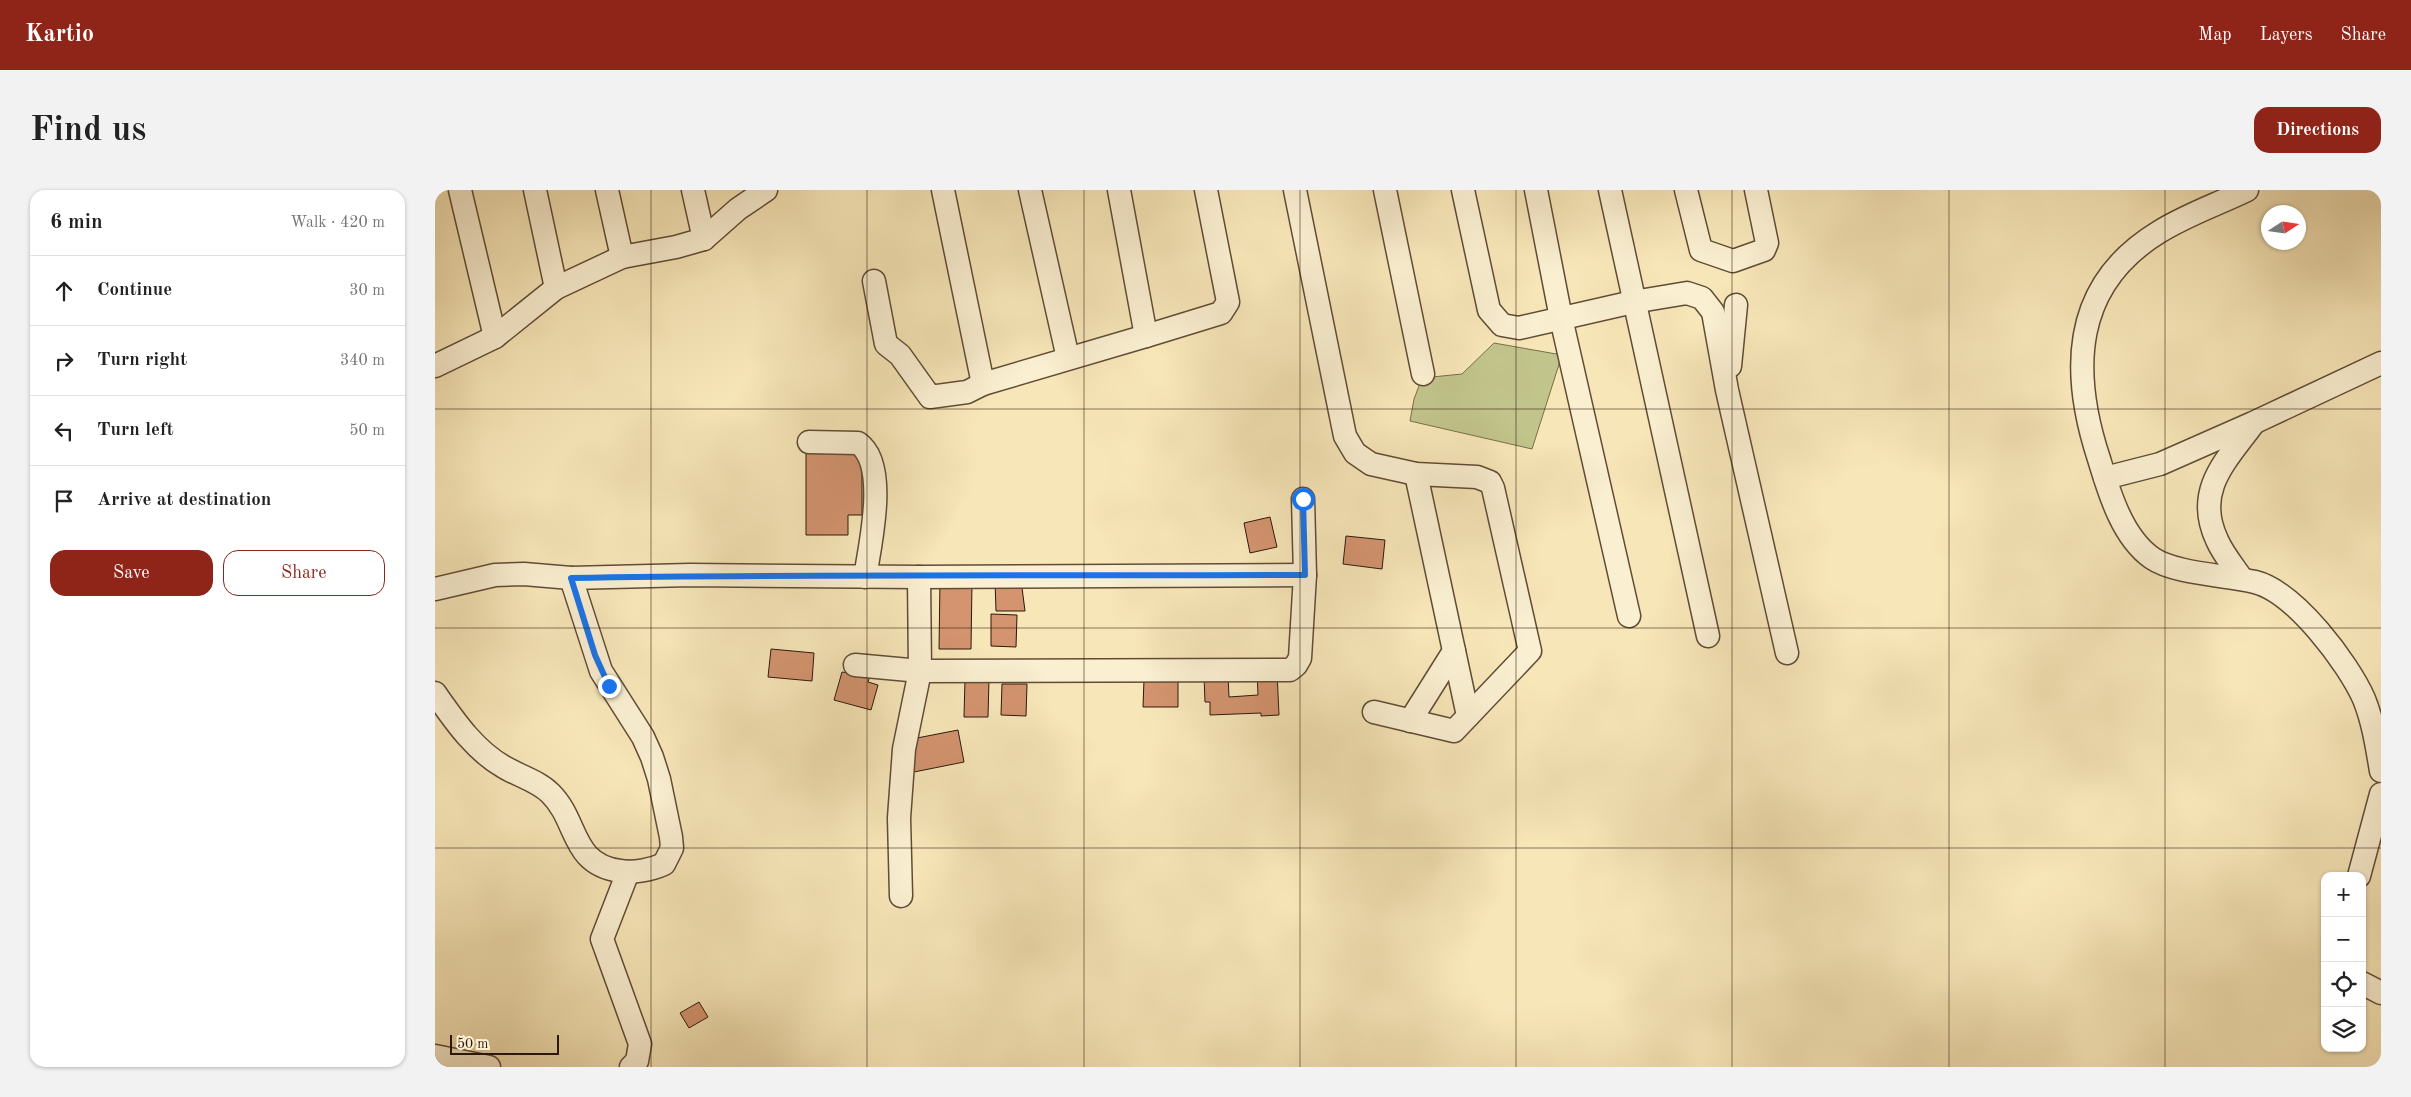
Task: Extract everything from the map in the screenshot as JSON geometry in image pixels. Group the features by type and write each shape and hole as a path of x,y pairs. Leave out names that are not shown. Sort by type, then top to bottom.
{"street":[{"path":"461,190 495,337"},
{"path":"535,190 556,288"},
{"path":"607,190 628,256"},
{"path":"620,190 628,256"},
{"path":"693,190 704,239"},
{"path":"435,366 495,337 556,288 628,256 676,247 704,239 738,209 766,190"},
{"path":"943,190 983,384"},
{"path":"1030,190 1068,358"},
{"path":"1119,190 1146,336"},
{"path":"874,281 886,344 900,355 930,397 967,392 983,384 1221,313 1228,302 1206,190"},
{"path":"1295,190 1345,436 1355,453 1371,464 1416,474 1477,477 1490,482 1493,488 1530,651 1454,732 1374,712"},
{"path":"1385,190 1423,374"},
{"path":"1463,190 1489,310 1502,325 1519,328 1633,302 1687,292 1702,298 1713,312 1727,390 1787,653"},
{"path":"1536,190 1561,318 1629,616"},
{"path":"1611,190 1633,302 1708,636"},
{"path":"1686,190 1701,250 1733,261 1764,250 1767,242 1756,190"},
{"path":"2247,190 2159,232 2134,251 2105,280 2085,330 2082,361 2087,416 2105,478 2123,522 2137,544 2153,559 2171,567 2258,583 2279,594 2304,615 2339,657 2364,700 2371,719 2381,771"},
{"path":"1727,390 1736,305"},
{"path":"2105,478 2161,464 2380,366"},
{"path":"2242,579 2218,542 2212,528 2209,510 2210,491 2217,473 2253,424"},
{"path":"809,442 858,443 863,446 869,457 874,479 875,504 865,577"},
{"path":"1416,474 1468,716"},
{"path":"855,665 920,671 1290,670 1296,666 1300,658 1305,575 1303,499"},
{"path":"435,589 495,575 525,574 571,578 690,575 919,577 1305,575"},
{"path":"901,896 899,818 904,749 920,671 919,577"},
{"path":"435,693 469,739 503,767 550,792 558,802 579,845 589,858 605,869 628,872 664,864 672,848 667,814 652,757 643,737 601,671 571,578"},
{"path":"1410,721 1454,651"},
{"path":"2360,872 2381,794"},
{"path":"628,872 602,939 640,1044 637,1061 631,1067"},
{"path":"2366,986 2381,993"},
{"path":"435,1056 489,1067"}],"green space":[{"path":"1494,343 1562,355 1532,449 1410,421 1414,399 1422,378 1462,374"}],"building":[{"path":"862,452 862,515 848,515 848,535 806,535 806,453"},
{"path":"1270,517 1277,547 1250,553 1244,523"},
{"path":"1346,536 1385,540 1382,569 1343,564"},
{"path":"940,580 972,581 971,649 939,649"},
{"path":"1021,580 1025,611 996,611 995,581"},
{"path":"991,614 1017,615 1016,647 991,646"},
{"path":"771,649 814,653 812,681 768,677"},
{"path":"842,672 870,676 868,682 878,685 871,710 834,700"},
{"path":"1257,672 1277,672 1279,715 1261,716 1261,713 1210,715 1210,702 1205,702 1204,676 1228,675 1229,697 1258,695"},
{"path":"965,679 989,679 988,717 964,717"},
{"path":"1144,679 1178,679 1178,707 1143,707"},
{"path":"1002,684 1027,684 1026,716 1001,715"},
{"path":"958,730 964,762 914,772 907,740"},
{"path":"699,1002 708,1017 689,1028 680,1013"}],"route":[{"path":"609,686 595,655 571,578 690,575 919,577 1305,575 1303,499"}]}
